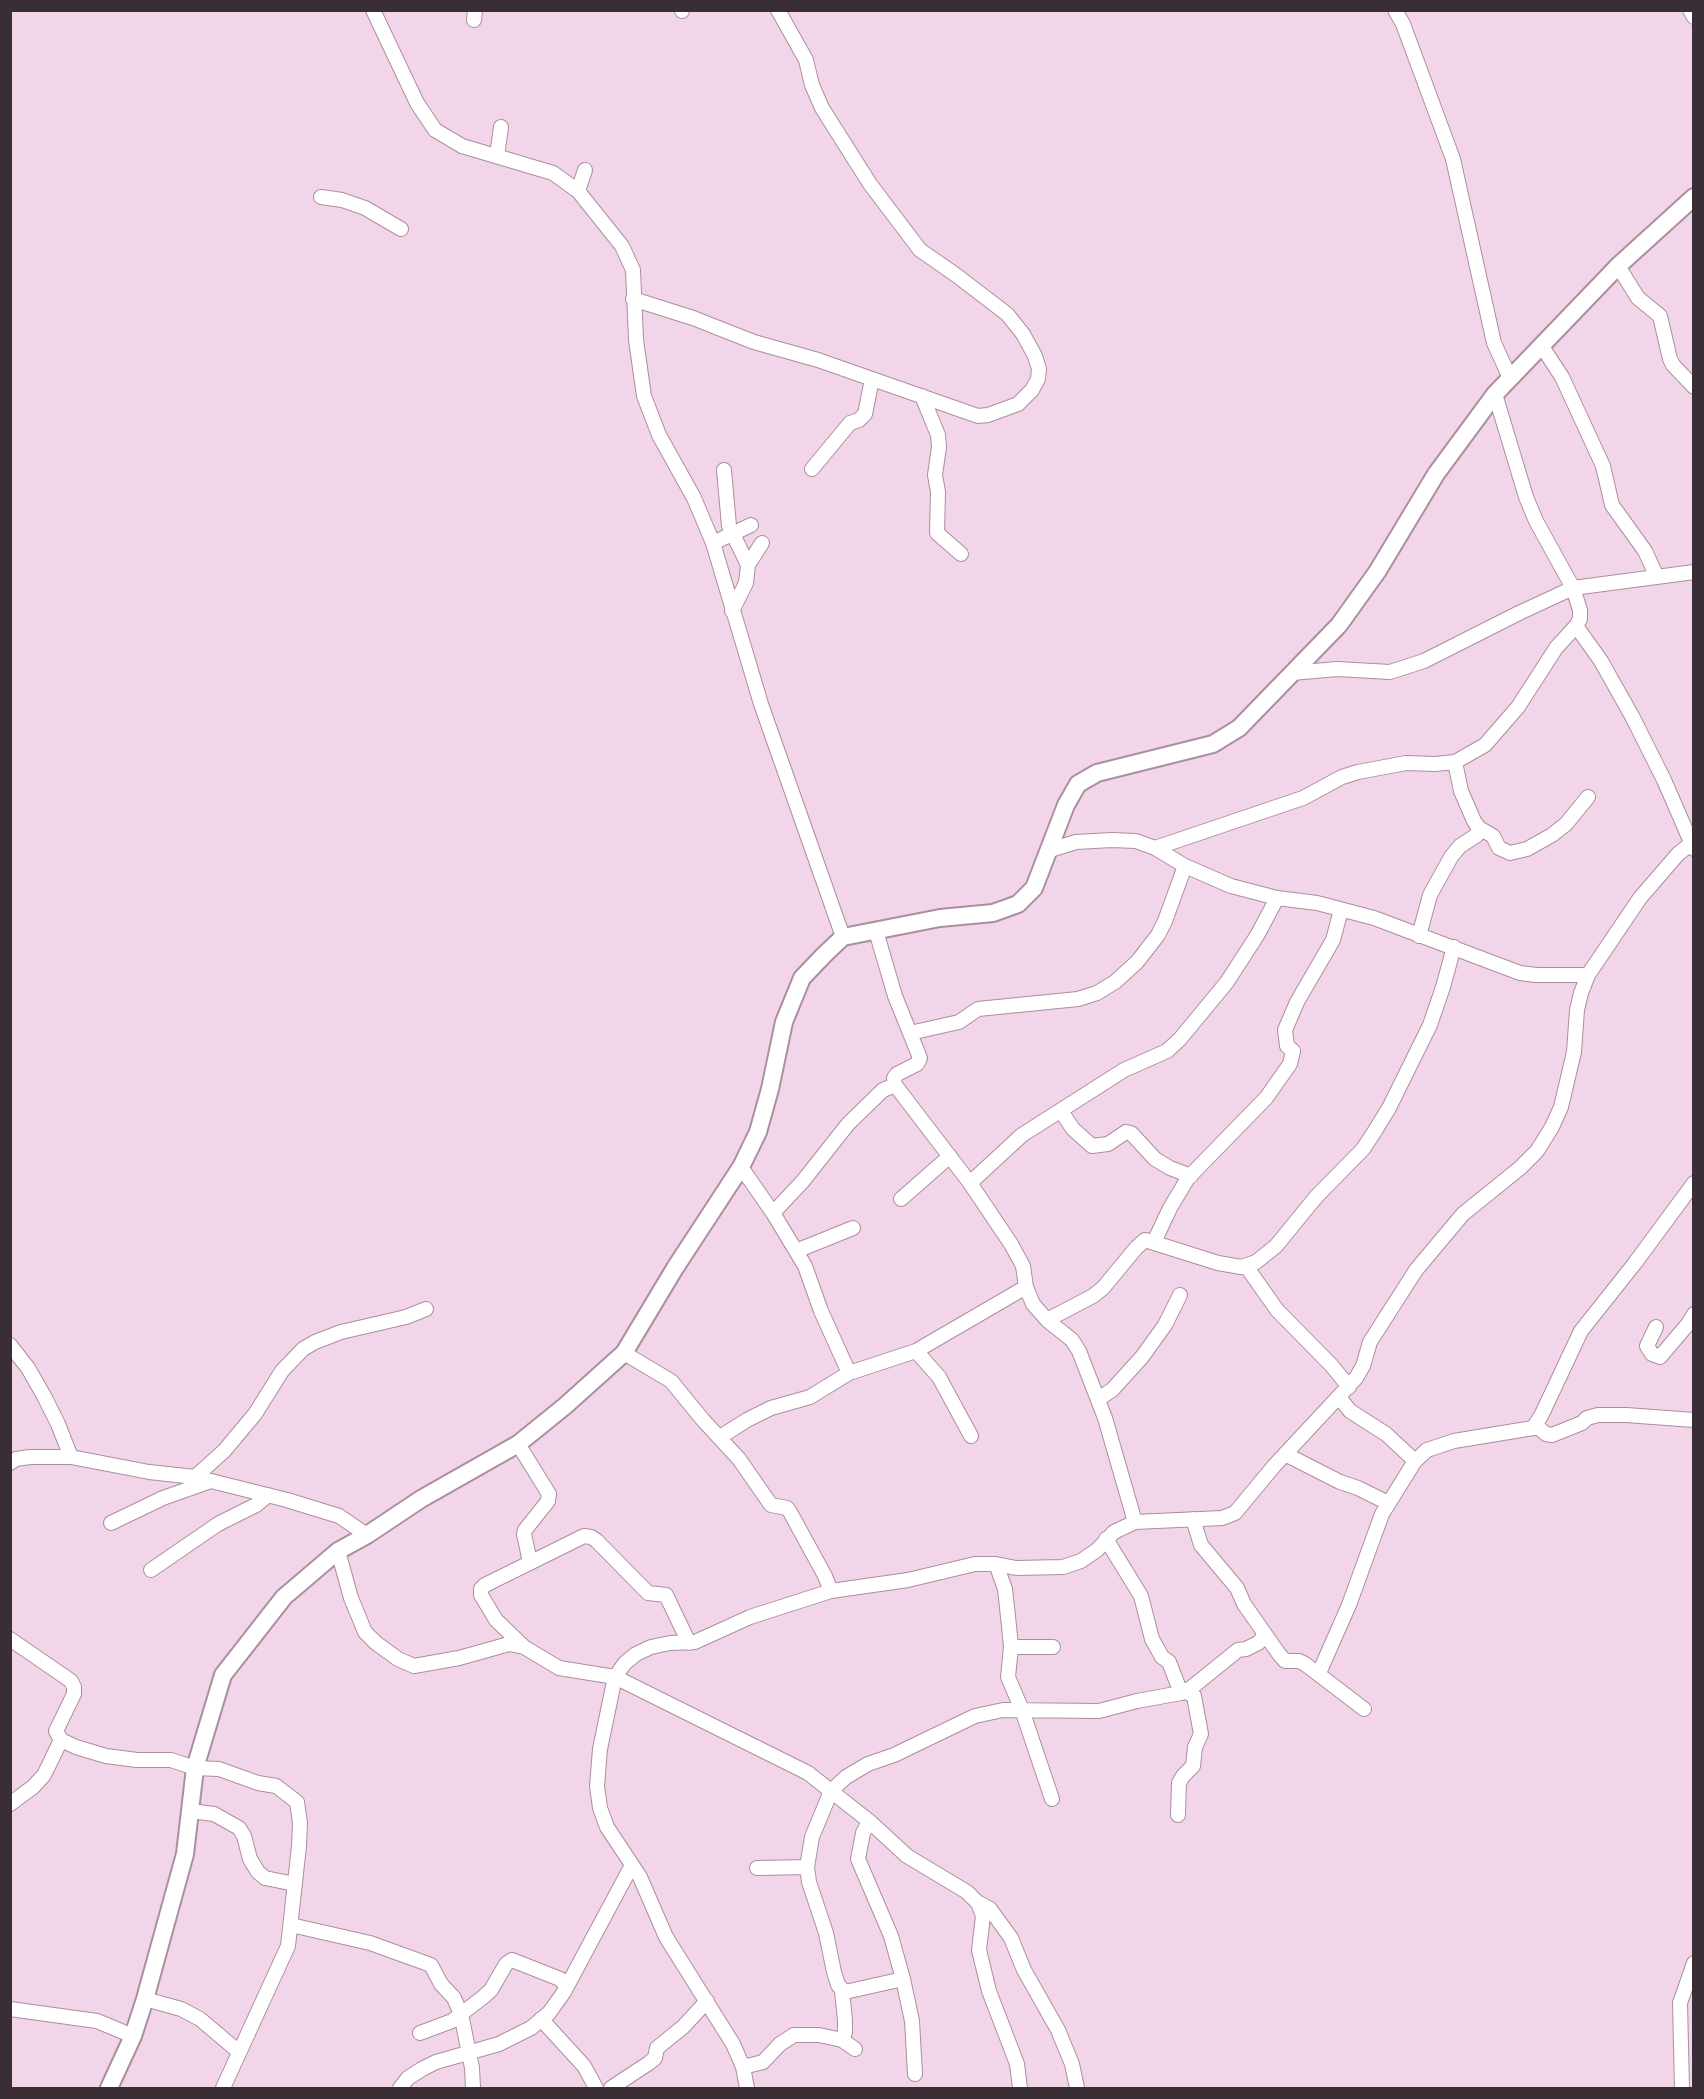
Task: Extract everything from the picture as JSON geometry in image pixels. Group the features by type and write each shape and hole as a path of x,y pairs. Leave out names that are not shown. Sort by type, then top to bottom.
{"main road":[{"path":"109,2088 133,2036 146,1999 185,1854 195,1768 223,1675 284,1597 338,1551 367,1535 421,1499 518,1443 565,1407 624,1353 675,1268 741,1167 758,1132 784,1022 802,978 843,937 940,918 993,913 1018,904 1034,888 1066,805 1078,784 1097,773 1213,744 1239,728 1339,625 1377,572 1436,474 1495,394 1617,266 1694,197"}],"street":[{"path":"373,10 417,103 435,130 462,146 553,172 578,191 622,246 633,270 636,340 644,396 659,435 694,498 713,543 760,704 843,937"},
{"path":"633,299 693,318 754,342 818,360 978,416 988,415 1018,404 1032,390 1038,379 1039,369 1035,356 1023,334 1007,314 956,274 920,250 870,184 822,108 812,85 806,60 778,10"},
{"path":"1395,10 1403,24 1453,159 1494,343 1510,378"},
{"path":"1690,10 1694,17"},
{"path":"497,156 501,127"},
{"path":"578,191 585,170"},
{"path":"321,196 365,208 401,229"},
{"path":"1617,266 1638,298 1660,316 1670,359 1694,387"},
{"path":"1541,345 1562,376 1603,466 1612,505 1645,551 1657,577"},
{"path":"812,470 850,423 859,420 865,414 872,379"},
{"path":"1155,848 1303,798 1358,771 1406,763 1455,762 1485,745 1518,707 1556,648 1580,620 1580,610 1573,588 1536,521 1526,497 1495,394"},
{"path":"922,396 938,435 939,447 935,475 938,492 937,532 962,554"},
{"path":"724,470 729,526 748,565"},
{"path":"713,543 751,525"},
{"path":"732,611 746,583 748,565 762,543"},
{"path":"1292,673 1337,669 1390,672 1424,660 1573,588 1694,572"},
{"path":"747,2088 743,2067 733,2044 666,1937 640,1877 607,1827 600,1808 597,1786 600,1749 615,1677 630,1659 651,1647 670,1643 695,1642 750,1617 831,1591 908,1580 975,1564 996,1564 1016,1568 1063,1567 1081,1561 1097,1550 1120,1528 1135,1521 1222,1518 1235,1513 1285,1454 1344,1392 1363,1366 1370,1342 1416,1270 1463,1214 1520,1168 1537,1151 1561,1107 1574,1052 1577,1010 1588,975 1640,898 1678,854 1692,845 1664,780 1633,718 1601,662 1576,626"},
{"path":"1455,762 1461,791 1473,821 1479,828 1493,836 1499,848 1510,853 1527,849 1566,824 1588,796"},
{"path":"1419,936 1431,896 1444,870 1460,846 1477,835 1479,828"},
{"path":"1050,850 1076,842 1136,841 1155,848 1185,866 1231,886 1277,898 1317,903 1374,918 1520,973 1588,975"},
{"path":"910,1033 959,1022 978,1009 1078,999 1097,993 1137,962 1158,935 1185,866"},
{"path":"970,1183 1022,1135 1124,1070 1167,1051 1180,1039 1232,975 1277,898"},
{"path":"1154,1242 1170,1208 1191,1176 1266,1098 1290,1064 1293,1051 1287,1046 1285,1030 1297,1002 1333,940 1341,910"},
{"path":"876,931 895,996 920,1058 917,1064 897,1074 894,1078 895,1085 970,1183 1023,1266 1026,1287 1033,1304 1047,1320 1072,1340 1079,1351 1098,1399 1135,1521"},
{"path":"1047,1320 1093,1296 1117,1274 1142,1242 1148,1240 1218,1263 1240,1267 1256,1262 1276,1246 1316,1197 1363,1149 1389,1108 1430,1025 1454,947"},
{"path":"773,1213 848,1124 883,1090 895,1085"},
{"path":"1061,1111 1073,1129 1092,1146 1108,1144 1126,1132 1131,1133 1155,1159 1191,1176"},
{"path":"901,1199 950,1156"},
{"path":"741,1167 773,1213 805,1266 821,1311 849,1373"},
{"path":"1533,1428 1541,1416 1581,1331 1694,1183"},
{"path":"796,1251 853,1228"},
{"path":"1246,1266 1277,1310 1332,1366 1350,1411 1386,1434 1416,1461"},
{"path":"720,1437 771,1408 810,1397 849,1373 916,1351 1026,1287"},
{"path":"1098,1399 1112,1390 1152,1346 1180,1295"},
{"path":"195,1477 224,1451 255,1414 282,1371 303,1349 315,1341 341,1332 385,1323 426,1309"},
{"path":"1656,1327 1647,1346 1652,1354 1660,1357 1694,1314"},
{"path":"10,1345 28,1368 44,1396 58,1424 70,1457"},
{"path":"916,1351 939,1377 971,1436"},
{"path":"624,1353 671,1381 703,1420 740,1459 771,1505 787,1508 831,1591"},
{"path":"1320,1673 1349,1605 1382,1514 1416,1461 1427,1450 1454,1441 1533,1428 1539,1428 1546,1434 1552,1435 1598,1415 1694,1420"},
{"path":"518,1443 549,1494 549,1498 525,1530 530,1562"},
{"path":"1285,1454 1333,1479 1388,1503"},
{"path":"10,1463 16,1459 30,1457 70,1457 149,1472 195,1477 339,1516 367,1535"},
{"path":"111,1523 163,1498 211,1481"},
{"path":"151,1570 218,1524 256,1505 268,1496"},
{"path":"1192,1519 1201,1545 1237,1588 1263,1634 1285,1661 1302,1662 1320,1673 1364,1709"},
{"path":"688,1643 666,1595 648,1593 591,1537 584,1536 480,1589 481,1595 496,1620 524,1647 559,1668 615,1677 808,1773 869,1821 907,1856 968,1892 978,1903 990,1909 1011,1938 1024,1970 1058,2030 1072,2064 1077,2088"},
{"path":"1106,1539 1141,1596 1152,1639 1162,1657 1169,1662 1183,1692 1194,1696 1201,1734 1195,1747 1193,1766 1179,1783 1178,1815"},
{"path":"338,1551 351,1598 365,1632 398,1659 414,1666 459,1658 509,1644 524,1647"},
{"path":"996,1564 1005,1589 1011,1647 1008,1677 1022,1710 1052,1799"},
{"path":"842,2040 845,2020 842,1991 834,1972 826,1933 809,1882 807,1867 813,1837 831,1791 868,1764 894,1755 975,1716 1003,1710 1099,1711 1183,1692 1238,1650 1258,1643 1263,1638 1263,1634"},
{"path":"10,1639 71,1681 74,1694 56,1731 61,1740 106,1756 137,1760 171,1760 195,1768 219,1769 258,1783 276,1786 291,1795 297,1802 300,1822 288,1946 223,2088"},
{"path":"1011,1647 1053,1647"},
{"path":"10,1804 33,1787 44,1775 61,1740"},
{"path":"190,1811 214,1814 238,1828 244,1836 250,1859 258,1872 265,1878 295,1884"},
{"path":"869,1821 860,1846 859,1863 885,1920 903,1979 912,2021 915,2074"},
{"path":"400,2088 408,2078 422,2069 436,2062 499,2044 531,2028 549,2013 567,1986 632,1865"},
{"path":"757,1868 807,1867"},
{"path":"978,1903 983,1916 979,1950 989,1991 1017,2064 1020,2088"},
{"path":"291,1925 370,1943 431,1965 435,1969 436,1976 454,1998 461,2014 473,2088"},
{"path":"420,2033 452,2021 461,2014 491,1990 506,1964 512,1960 560,1979 567,1986"},
{"path":"1682,2088 1680,2003 1694,1963"},
{"path":"842,1991 848,1992 903,1979"},
{"path":"146,1999 181,2009 200,2019 239,2052"},
{"path":"611,2088 650,2063 655,2058 657,2048 707,2001"},
{"path":"10,2009 97,2021 133,2036"},
{"path":"542,2019 584,2066 596,2088"},
{"path":"743,2067 763,2062 780,2044 794,2035 819,2035 842,2040 855,2049"}]}
